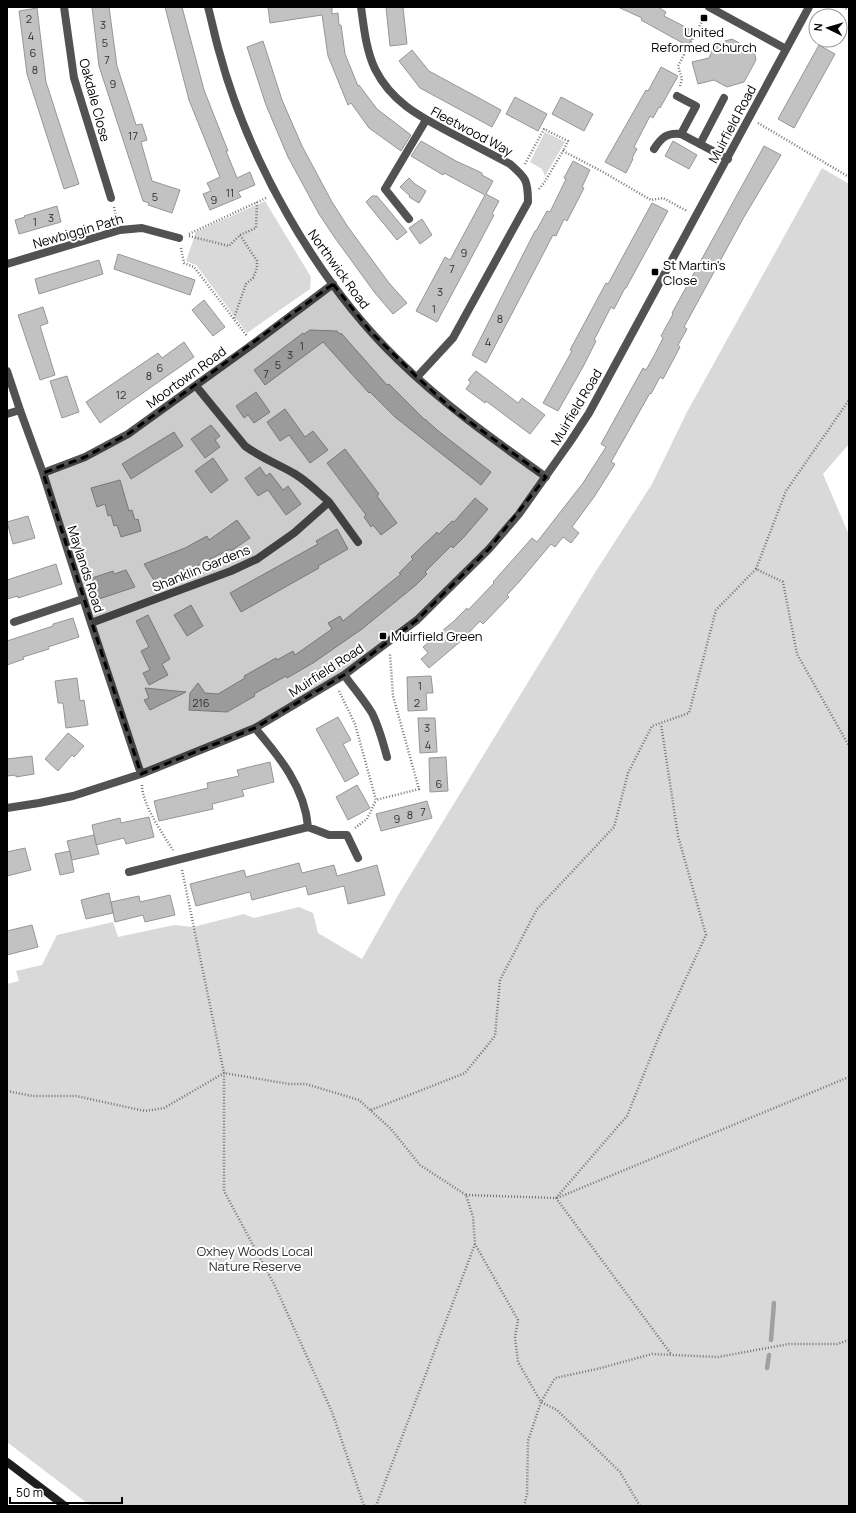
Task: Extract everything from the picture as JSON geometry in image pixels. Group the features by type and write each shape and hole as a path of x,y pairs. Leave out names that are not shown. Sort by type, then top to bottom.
{"street":[{"name":"Oakdale Close","path":"64,7 74,78 111,198"},
{"name":"Northwick Road","path":"208,7 219,52 232,92 261,163 301,237 333,284 371,332 417,377 458,413 546,477"},
{"name":"Fleetwood Way","path":"361,7 369,54 375,70 394,96 408,109 426,120 510,164 521,173 526,180 528,188 528,202"},
{"name":"Muirfield Road","path":"7,808 72,796 141,774 255,728 344,675 417,620 450,589 489,550 519,514 589,413 809,7"},
{"path":"708,10 786,49"},
{"path":"677,96 696,106 681,134"},
{"path":"700,144 724,98"},
{"path":"409,219 385,189 426,120"},
{"path":"654,149 662,138 674,133 681,134 728,159"},
{"path":"417,377 453,338 528,202"},
{"name":"Newbiggin Path","path":"7,264 120,230 142,228 179,238"},
{"name":"Moortown Road","path":"43,473 85,457 128,434 196,386 333,284"},
{"name":"Maylands Road","path":"7,371 43,473 141,774"},
{"path":"196,386 245,446 256,454 311,484 329,502 358,542"},
{"path":"7,414 20,410"},
{"name":"Shanklin Gardens","path":"91,623 231,571 257,558 294,533 329,502"},
{"path":"14,622 83,599"},
{"path":"344,675 365,702 372,714 387,757"},
{"path":"255,728 279,756 287,769 307,812 308,827"},
{"path":"129,872 308,827 329,834 347,835 358,858"},
{"path":"7,1462 65,1506"}],"path":[{"path":"843,7 849,10"},
{"path":"677,96 682,79 678,66 708,10"},
{"path":"749,118 849,177"},
{"path":"521,173 544,128 568,141 544,183 528,202"},
{"path":"563,150 651,200 663,198 696,216"},
{"path":"258,202 256,228 240,235 229,246 186,235 258,202 276,192"},
{"path":"111,198 120,230"},
{"path":"234,318 246,284 253,278 258,268 257,261 240,235"},
{"path":"179,238 184,263 194,267 253,344"},
{"path":"371,1110 465,1073 495,1036 500,980 537,909 614,827 628,773 652,726 689,713 716,610 756,569 786,491 849,400"},
{"path":"756,569 784,582 797,654 849,746"},
{"path":"556,1198 627,1116 660,1034 706,935 678,836 661,724"},
{"path":"141,774 142,791 156,823 180,860 224,1073 224,1191 275,1286 332,1412 364,1506"},
{"path":"347,835 367,819 376,800"},
{"path":"7,1091 33,1096 76,1096 145,1111 164,1108 224,1073 289,1084 306,1084 359,1100 391,1129 420,1165 466,1195 556,1198 849,1077"},
{"path":"376,1506 475,1244 473,1217 466,1195"},
{"path":"556,1198 671,1354"},
{"path":"475,1244 518,1320 515,1337 518,1362 541,1402 557,1410 620,1472 640,1506"},
{"path":"524,1506 526,1494 528,1441 541,1402 555,1378 652,1354 718,1357 789,1344 837,1344 849,1340"}],"highlighted area":[{"path":"333,284 371,332 452,409 546,477 489,549 417,620 344,675 255,728 141,774 43,473 85,457 128,434"}],"green space":[{"path":"545,132 565,142 545,176 542,169 530,162"},
{"name":"Oxhey Woods Local Nature Reserve","path":"822,168 849,184 849,444 823,474 849,535 849,1506 91,1506 7,1442 7,984 19,981 16,971 42,965 57,935 113,922 118,937 174,925 193,927 244,914 254,918 299,907 313,913 318,933 362,959 400,892 450,810 596,571 652,484 687,412"},
{"path":"265,201 311,277 310,289 247,333 196,265 186,261 196,232"}],"building":[{"path":"92,7 109,7 117,66 136,125 142,124 147,140 141,142 152,181 180,190 172,213 148,205 149,203 143,201 99,66"},
{"path":"165,7 182,7 204,90 237,178 250,172 255,185 238,192 241,197 210,210 203,194 211,191 207,183 220,177 189,100"},
{"path":"268,7 332,7 332,14 338,13 345,54 358,86 359,85 377,109 411,135 401,151 369,128 351,103 348,105 328,56 322,15 270,23"},
{"path":"386,7 403,7 407,44 390,46"},
{"path":"618,7 658,7 666,12 664,16 695,32 688,46 641,20 642,18"},
{"path":"37,8 46,82 79,184 64,189 27,74 19,11"},
{"path":"732,39 754,51 756,60 744,82 727,87 714,80 698,84 692,62 709,58 715,44"},
{"path":"263,41 282,100 302,146 332,202 348,227 389,283 407,303 393,314 375,293 335,238 319,214 288,157 266,105 247,47"},
{"path":"817,48 824,48 835,54 794,128 778,119"},
{"path":"412,50 429,71 501,110 492,127 420,88 399,61"},
{"path":"661,67 678,76 653,118 650,116 634,147 637,149 626,173 605,162 646,90 648,91"},
{"path":"515,97 547,114 538,131 506,114"},
{"path":"561,97 593,114 584,131 552,114"},
{"path":"421,141 456,161 482,173 482,175 493,181 486,194 499,201 492,214 494,215 437,322 416,311 445,257 450,260 485,195 444,173 443,175 411,156"},
{"path":"673,141 697,155 689,169 665,156"},
{"path":"764,146 781,155 744,217 684,327 687,329 678,345 680,347 663,379 660,377 651,394 650,393 611,462 615,464 594,497 572,527 579,533 571,543 563,537 555,547 551,544 507,595 509,597 483,624 480,621 461,641 429,668 421,659 428,653 423,647 467,608 468,610 494,583 493,582 532,538 537,542 583,483 606,447 601,444 643,368 646,370 655,354 663,338 661,336 673,314 672,313"},
{"path":"573,161 590,170 582,187 584,188 567,221 564,219 556,236 553,235 486,363 472,355 535,231 547,211 550,212 566,179 564,178"},
{"path":"409,178 426,191 419,203 409,197 410,196 400,187"},
{"path":"372,196 377,196 407,232 397,240 366,202"},
{"path":"652,203 668,211 614,309 611,307 594,340 596,341 584,365 558,411 543,403 572,351 570,350 606,283 608,284"},
{"path":"57,206 61,222 19,234 15,220"},
{"path":"422,219 432,235 420,244 409,228"},
{"path":"118,254 195,280 190,295 114,269"},
{"path":"99,260 103,274 39,294 35,279"},
{"path":"204,300 225,327 213,336 192,310"},
{"path":"43,307 48,323 40,326 55,375 40,380 18,315"},
{"path":"310,330 337,331 340,334 341,333 387,385 389,384 425,420 491,472 481,485 395,417 370,392 369,393 323,342 265,385 254,370 303,333 304,334"},
{"path":"184,342 194,357 100,423 86,402 158,353 162,358"},
{"path":"476,371 518,403 522,398 545,415 530,434 486,401 485,403 466,389 471,382 468,380"},
{"path":"67,376 79,412 62,418 50,381"},
{"path":"256,392 270,412 254,423 248,415 244,418 236,406"},
{"path":"285,409 305,437 313,431 328,450 310,463 289,435 280,441 267,422"},
{"path":"211,425 220,436 215,440 220,447 205,458 191,439"},
{"path":"174,432 183,446 131,479 122,464"},
{"path":"345,449 379,494 377,496 397,523 381,535 373,525 371,527 364,517 366,515 327,463"},
{"path":"213,458 228,480 211,493 195,471"},
{"path":"260,467 266,476 270,473 283,490 288,486 301,504 286,515 268,490 258,496 245,478"},
{"path":"120,480 129,511 132,510 135,520 138,519 141,531 121,537 117,525 114,526 111,515 108,516 105,504 97,507 91,488"},
{"path":"475,498 488,509 464,537 453,548 451,546 425,572 427,574 416,585 362,629 313,663 254,694 255,696 227,712 189,710 190,693 198,683 205,693 218,694 245,678 244,676 276,658 277,660 293,651 295,655 332,629 328,623 340,616 343,621 401,574 399,573 413,559 411,557 437,532 439,534 452,521 454,522"},
{"path":"28,516 35,538 13,544 7,522"},
{"path":"237,520 250,538 231,551 230,549 191,569 155,582 144,564 185,548 207,536 209,540"},
{"path":"337,529 348,549 318,566 319,568 241,612 230,593 318,544 316,541"},
{"path":"56,564 62,584 18,598 18,596 7,599 7,580"},
{"path":"126,570 135,587 99,599 92,578 113,571 114,574"},
{"path":"191,605 203,626 187,636 174,615"},
{"path":"148,615 170,659 162,664 168,675 149,685 143,673 150,670 141,651 149,647 136,621"},
{"path":"73,618 79,637 48,647 49,649 23,657 24,659 7,665 7,641"},
{"path":"431,676 433,693 426,693 427,710 408,711 407,677"},
{"path":"77,678 80,701 84,700 88,725 66,728 63,703 58,703 55,681"},
{"path":"145,688 186,692 150,710 144,700 149,698"},
{"path":"338,717 351,740 343,744 359,774 345,782 316,729"},
{"path":"418,718 435,718 437,752 420,753"},
{"path":"68,733 84,746 74,757 72,755 58,771 45,759"},
{"path":"32,756 34,774 16,777 16,775 7,776 7,759"},
{"path":"446,757 448,791 430,792 429,758"},
{"path":"270,762 274,782 242,790 244,796 212,804 213,809 159,821 154,801 208,788 207,783 239,776 237,770"},
{"path":"357,785 370,808 348,820 336,797"},
{"path":"427,801 432,818 381,831 376,814"},
{"path":"149,817 154,837 126,844 124,838 96,845 92,825 120,818 121,823"},
{"path":"94,835 99,854 72,860 67,841"},
{"path":"25,848 31,870 7,876 7,852"},
{"path":"70,851 74,872 60,875 55,854"},
{"path":"299,863 302,873 334,865 337,876 377,865 385,895 348,904 344,886 308,895 306,886 252,900 250,892 196,906 190,884 244,870 246,877"},
{"path":"109,893 113,913 86,919 81,900"},
{"path":"170,895 175,915 145,922 143,915 115,922 111,902 139,896 140,902"},
{"path":"32,925 38,947 7,955 7,931"}],"waterway":[{"path":"771,1340 774,1303"},
{"path":"767,1368 769,1355"}],"place":[{"name":"United Reformed Church","path":"704,18"},
{"name":"St Martin's Close","path":"655,272"},
{"name":"Muirfield Green","path":"383,636"}]}
